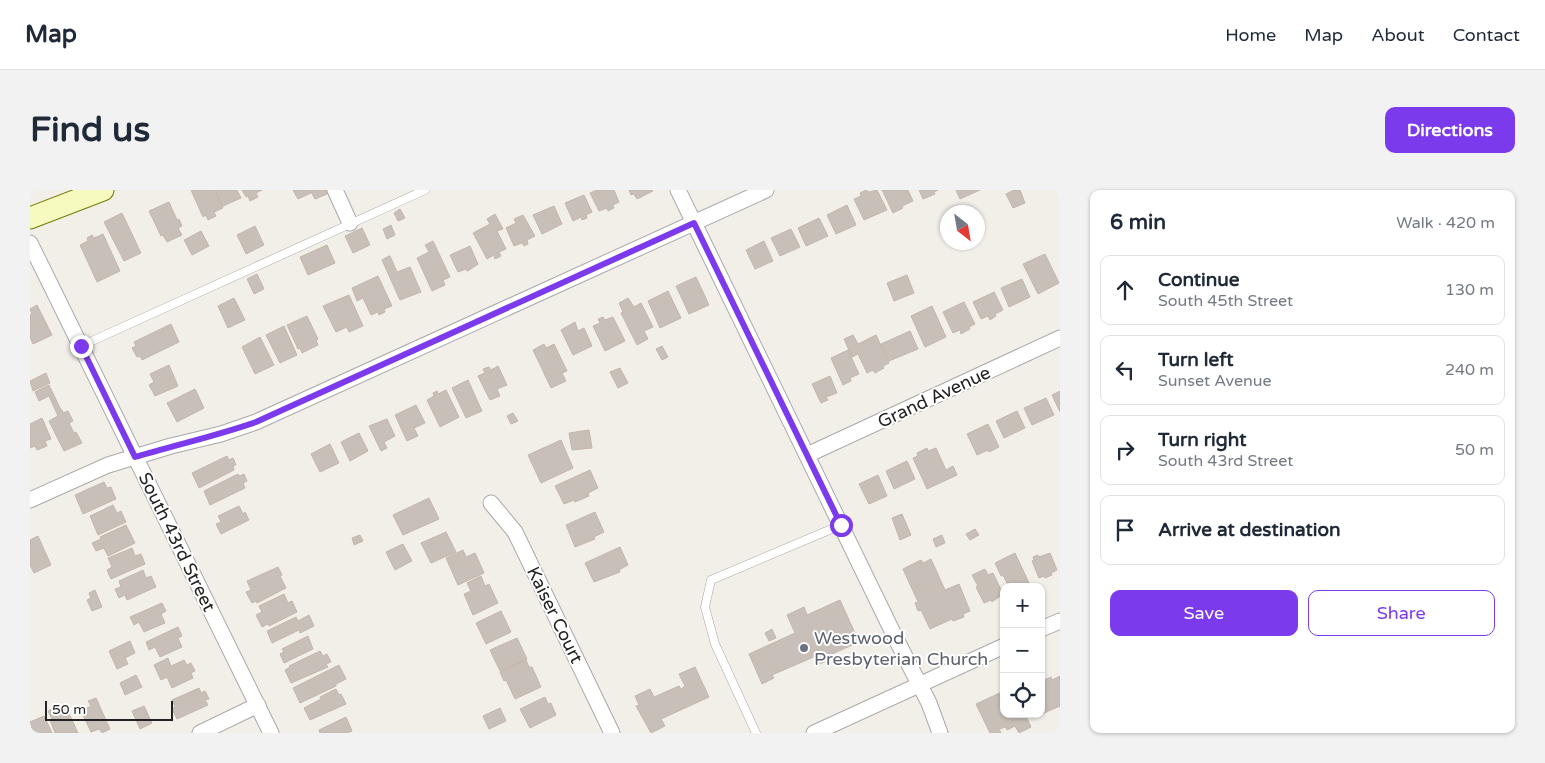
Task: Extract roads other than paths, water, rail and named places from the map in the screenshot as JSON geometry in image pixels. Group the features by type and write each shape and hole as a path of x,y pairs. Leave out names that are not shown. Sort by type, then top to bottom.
{"street":[{"path":"30,218 104,190"},
{"path":"335,190 350,224"},
{"path":"678,190 929,703 940,733"},
{"path":"30,500 108,465 171,446 221,434 256,422 766,190"},
{"name":"South 43rd Street","path":"30,243 272,733"},
{"name":"Grand Avenue","path":"807,455 1060,338"},
{"name":"Kaiser Court","path":"491,503 515,532 612,733"},
{"path":"1043,628 1060,621"},
{"path":"814,733 1000,648"},
{"path":"200,733 258,706"}],"lane":[{"path":"81,346 424,190"},
{"path":"756,733 715,644 705,607 711,580 841,525"}],"place":[{"name":"Westwood Presbyterian Church","path":"804,648"}]}
